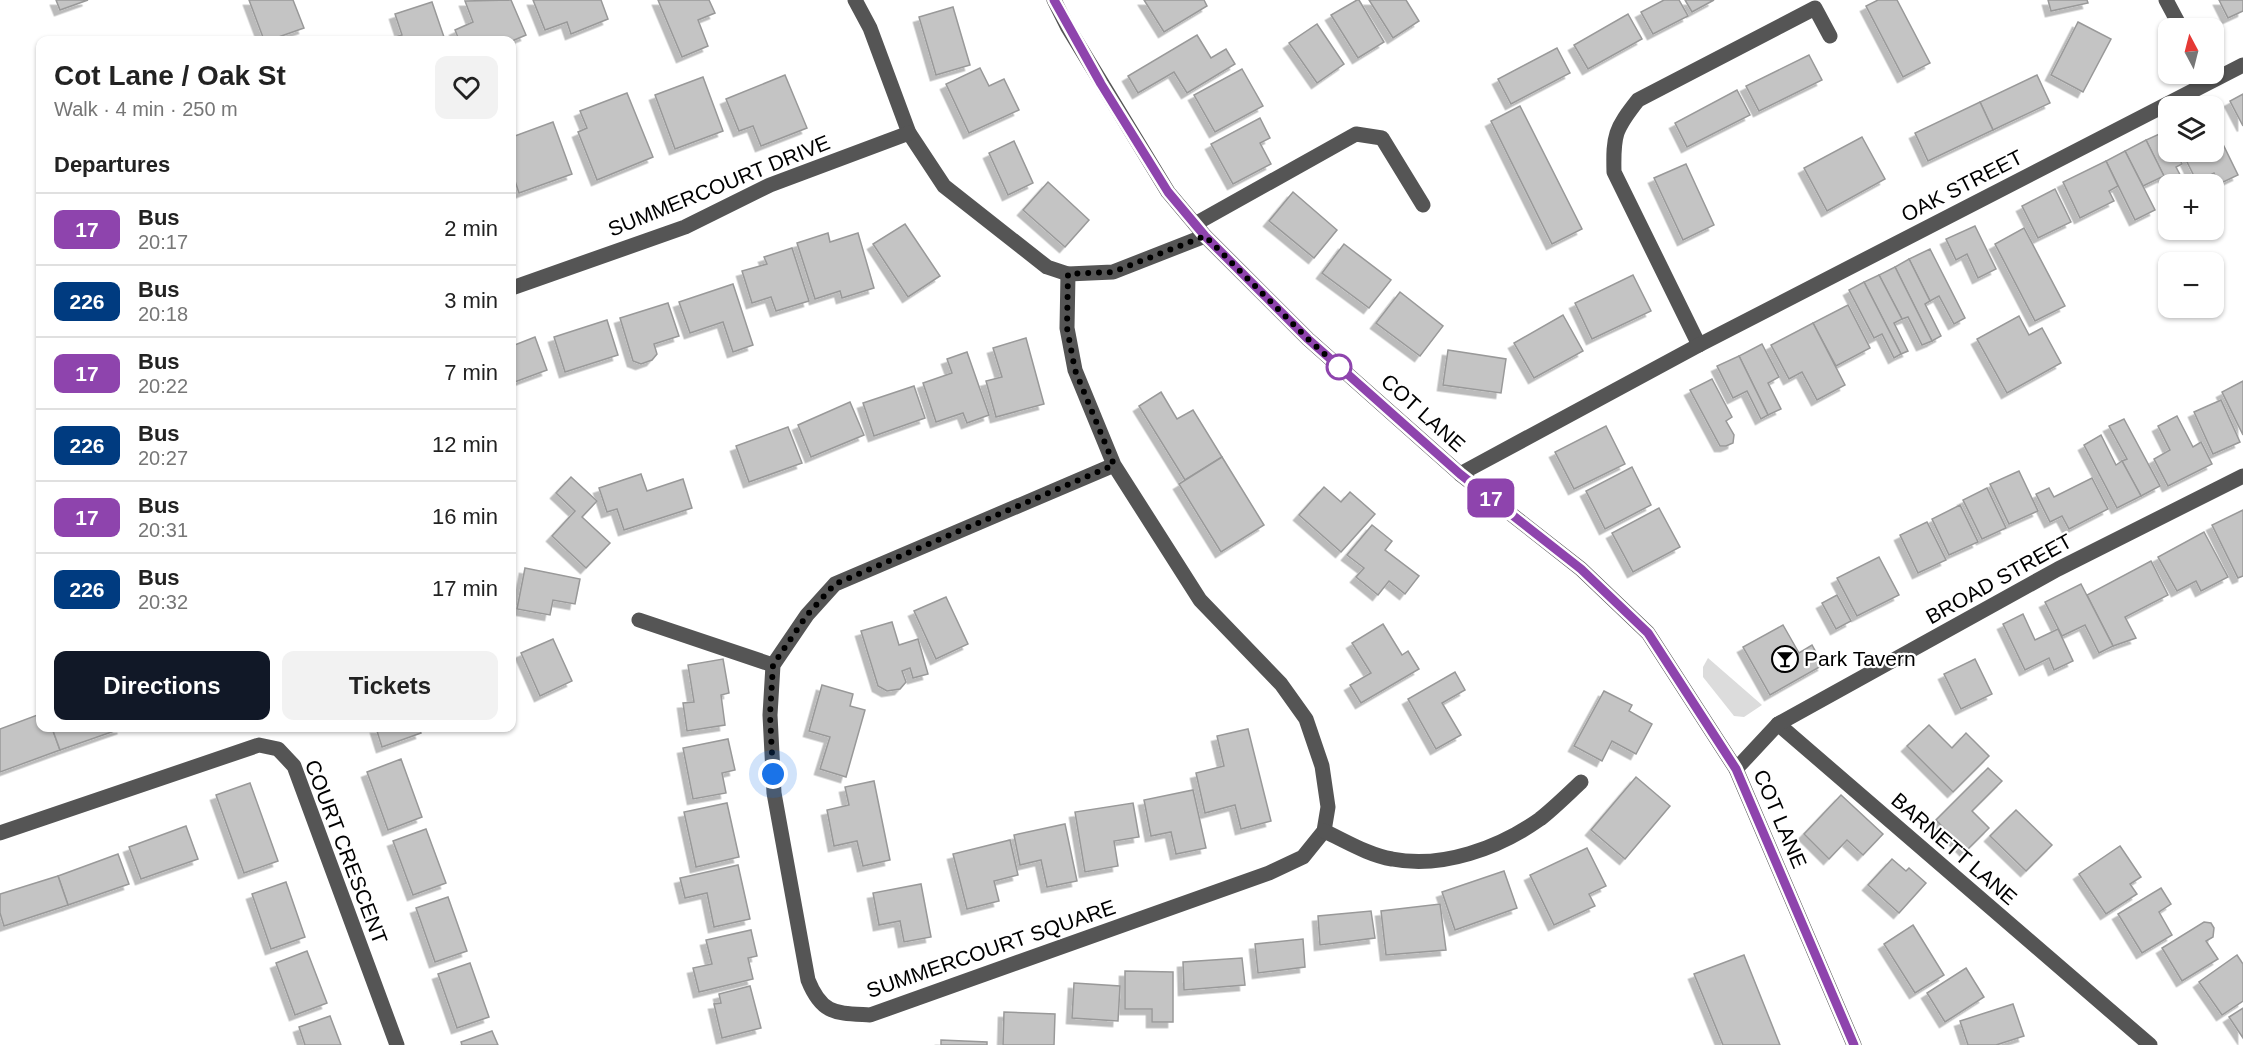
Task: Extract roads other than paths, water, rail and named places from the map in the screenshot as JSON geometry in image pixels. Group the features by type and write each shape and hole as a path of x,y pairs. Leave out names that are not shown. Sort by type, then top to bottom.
{"street":[{"path":"855,0 870,28 909,133 944,186 1047,267 1068,274 1113,272 1200,230 1356,134 1382,138 1423,205"},
{"name":"COT LANE","path":"1054,0 1067,26 1162,182 1200,230 1308,339 1460,474 1581,569 1648,633 1736,769 1854,1045"},
{"path":"2166,0 2176,18"},
{"path":"1700,345 1614,172 1613,147 1620,123 1638,100 1815,8 1830,36"},
{"name":"OAK STREET","path":"2224,72 2243,65"},
{"name":"OAK STREET","path":"1460,474 2196,84"},
{"name":"SUMMERCOURT DRIVE","path":"516,287 685,227 770,185 909,133"},
{"path":"1068,274 1067,328 1075,370 1114,465 1200,600 1281,684 1306,719 1322,766 1328,807 1324,831 1372,854 1394,860 1437,861 1475,851 1504,840 1540,819 1581,782"},
{"path":"639,620 773,665 807,615 835,584 1114,465"},
{"name":"BROAD STREET","path":"1778,724 2058,569 2243,476"},
{"name":"SUMMERCOURT SQUARE","path":"773,665 770,715 774,793 808,980 815,997 833,1012 870,1015 1269,873 1304,857 1324,831"},
{"path":"1736,769 1778,724"},
{"name":"BARNETT LANE","path":"1778,724 2150,1045"},
{"name":"COURT CRESCENT","path":"0,833 259,745 278,749 294,766 397,1045"}],"place":[{"name":"Park Tavern","path":"1785,659"}]}
